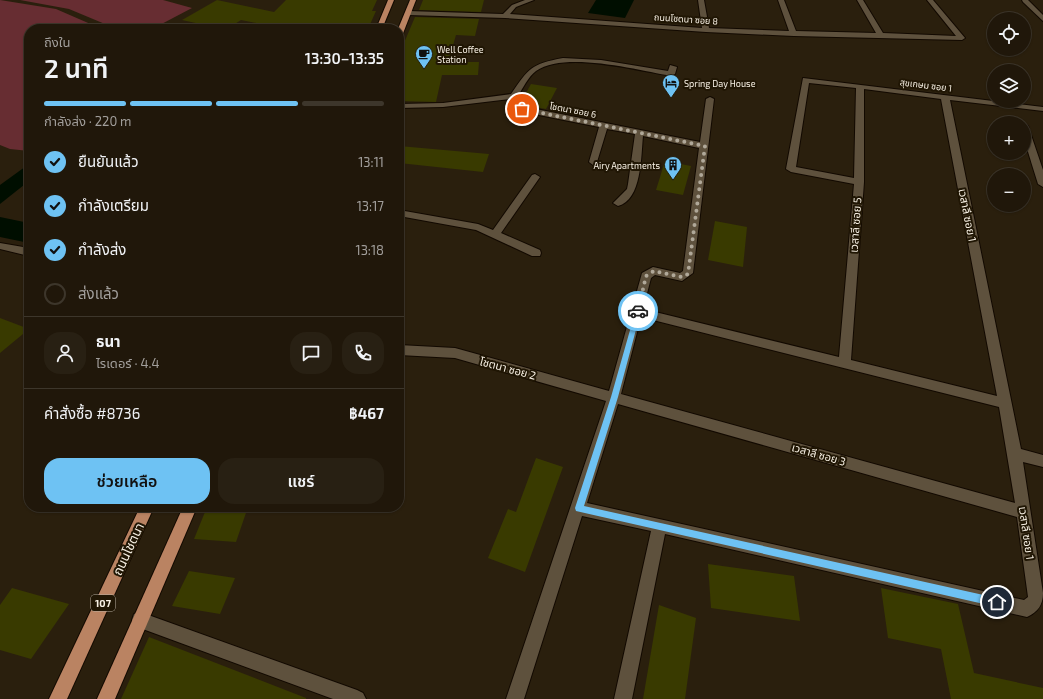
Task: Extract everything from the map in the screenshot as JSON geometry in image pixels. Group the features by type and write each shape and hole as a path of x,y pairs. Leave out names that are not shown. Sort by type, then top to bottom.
{"main road":[{"path":"381,24 391,0"},
{"path":"404,24 413,0"},
{"name":"ถนนโชตนา","path":"58,699 145,512"},
{"path":"106,699 188,512"}],"street":[{"path":"505,16 514,6 531,0"},
{"path":"701,0 706,30"},
{"path":"781,0 794,34"},
{"path":"860,0 882,37"},
{"name":"ถนนโชตนา ซอย 8","path":"408,13 505,16 706,30 794,34 962,38 930,0"},
{"path":"1025,1 1043,19"},
{"path":"1031,7 1043,8"},
{"path":"404,106 443,105 514,96 533,69 552,62 591,61 671,74 673,67"},
{"name":"สุขเกษม ซอย 1","path":"859,182 791,169 806,80 987,102"},
{"name":"เวสาลี ซอย 5","path":"845,363 859,182 860,86"},
{"name":"โชตนา ซอย 6","path":"514,96 517,107 522,109 705,146"},
{"name":"เวสาลี ซอย 1","path":"579,508 1027,609 1036,600 1015,454 945,97"},
{"path":"515,699 579,508 614,397 638,312 646,276 654,271 682,277 688,274 710,99"},
{"name":"สุขเกษม ซอย 1","path":"1031,108 1043,109"},
{"path":"593,162 604,126"},
{"path":"618,203 631,190 633,184 639,133"},
{"path":"1031,147 1043,184"},
{"path":"495,234 535,177"},
{"path":"404,214 465,224 495,234 536,253"},
{"path":"0,246 24,251"},
{"path":"638,312 1005,403"},
{"name":"โชตนา ซอย 2","path":"404,350 456,353 614,397"},
{"name":"เวสาลี ซอย 3","path":"614,397 1024,512"},
{"path":"1015,454 1043,461"},
{"path":"623,699 659,527"},
{"path":"140,620 357,699"}],"shaded area":[{"path":"0,0 56,9 90,24 24,24 24,150 10,149 0,145"},
{"path":"20,0 163,0 192,8 162,24 105,24 69,9"},
{"path":"596,0 634,0 625,18 588,13"},
{"path":"24,168 24,185 0,204 0,185"},
{"path":"0,217 24,222 24,242 0,237"}],"building":[{"path":"217,0 274,12 286,0 377,0 372,11 376,11 370,24 262,24 241,20 235,24 200,24 182,20"},
{"path":"423,0 484,0 481,12 419,10"},
{"path":"415,17 479,19 475,36 456,35 448,62 479,62 478,75 442,75 436,102 404,101 404,43"},
{"path":"531,84 557,88 546,109 522,105 521,102"},
{"path":"404,146 489,154 483,172 404,164"},
{"name":"Airy Apartments","path":"665,161 691,166 683,195 656,190"},
{"path":"715,221 747,227 743,267 708,260"},
{"path":"0,318 24,327 24,333 0,353"},
{"path":"536,458 563,467 525,572 488,558 508,509 516,512"},
{"path":"205,512 246,512 236,542 194,539"},
{"path":"708,564 794,576 800,621 711,608"},
{"path":"189,571 235,578 220,614 172,606"},
{"path":"12,588 69,604 31,659 0,650 0,605"},
{"path":"881,588 958,604 974,673 1043,688 1043,699 951,699 941,649 888,638"},
{"path":"659,605 696,618 685,699 643,699"},
{"path":"149,637 306,698 306,699 121,699"}],"way so far":[{"path":"522,109 705,146 688,274 682,277 654,271 646,276 638,311"}],"place":[{"name":"Well Coffee Station","path":"424,69"},
{"name":"Spring Day House","path":"671,98"},
{"name":"Airy Apartments","path":"673,180"}],"route":[{"path":"638,311 614,397 579,508 997,602"}]}
